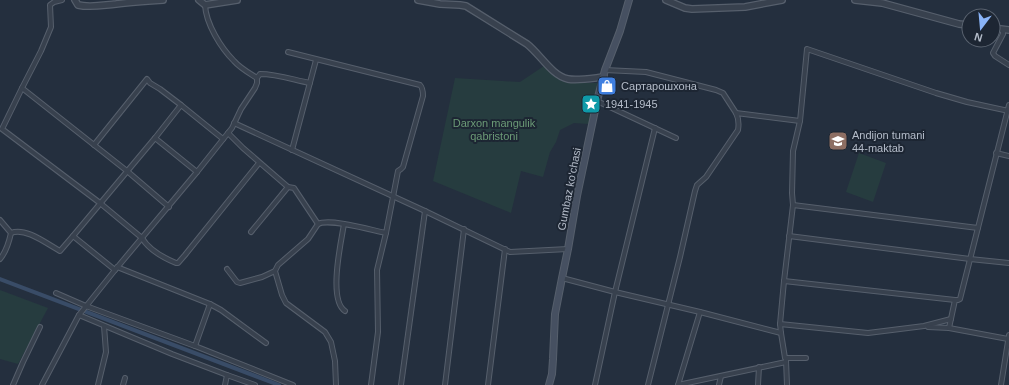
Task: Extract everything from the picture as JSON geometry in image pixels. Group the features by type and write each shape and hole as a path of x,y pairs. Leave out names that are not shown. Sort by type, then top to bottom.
{"main road":[{"name":"Gumbaz ko'chasi","path":"549,385 552,374 555,314 577,196 605,70 620,31 629,0"}],"street":[{"path":"62,0 54,2 50,5 51,27 41,51 1,128 100,203 142,238 144,242 156,252 176,264 259,163"},
{"path":"75,0 78,5 89,7 163,0"},
{"path":"199,0 205,5 237,0"},
{"path":"418,0 460,5 472,9 527,44 548,66 564,78 604,77"},
{"path":"666,0 685,8 692,9 745,7 782,0"},
{"path":"855,0 882,3 961,24"},
{"path":"205,5 205,12 222,47 234,62 257,78"},
{"path":"1006,30 993,53 1009,65"},
{"path":"786,385 786,360 780,324 793,205 793,151 800,121 807,49 936,93 967,102 1008,111"},
{"path":"288,52 420,85 422,87 423,96 403,167 398,171 394,196 377,270 378,332 371,385"},
{"path":"292,150 316,60"},
{"path":"605,70 646,72 716,90 723,93 736,113 739,124 738,130 706,177 697,185 648,385"},
{"path":"42,385 79,315 198,172 228,133 241,109 255,88 257,78 260,74 274,75 310,83"},
{"path":"94,145 147,79 150,83 160,88 223,139"},
{"path":"22,88 127,171 169,207"},
{"path":"597,101 676,138"},
{"path":"11,233 16,231 24,232 40,239 60,251 181,105"},
{"path":"784,281 955,300 960,299 1009,105"},
{"path":"736,113 800,121"},
{"path":"234,123 394,196 510,252 568,249"},
{"path":"595,385 615,292 655,128"},
{"path":"228,133 259,163 288,187 293,187 296,190 318,224"},
{"path":"155,138 198,172"},
{"path":"996,153 1009,156"},
{"path":"251,232 288,187"},
{"path":"793,205 978,228"},
{"path":"401,385 425,211"},
{"path":"0,220 11,233 10,240 0,259"},
{"path":"336,385 335,361 331,342 325,332 286,303 275,272 278,265 308,239 318,224 324,222 344,224 386,233"},
{"path":"344,224 337,264 336,295 342,309 345,311"},
{"path":"445,385 464,230"},
{"path":"72,236 116,269 210,304 221,310 266,343"},
{"path":"789,236 1009,263"},
{"path":"488,385 505,249"},
{"path":"227,269 237,282 240,283 275,272"},
{"path":"562,278 781,333"},
{"path":"56,293 86,306 195,346 293,385"},
{"path":"949,328 955,300"},
{"path":"195,346 210,304"},
{"path":"700,312 678,385 786,360 806,358"},
{"path":"79,315 172,354 255,385"},
{"path":"780,324 868,333 924,326 952,319"},
{"path":"100,385 106,352 104,326"},
{"path":"924,326 949,328 1009,337 1001,385"},
{"path":"13,385 40,327"},
{"path":"758,385 759,367"},
{"path":"1003,372 1009,373"},
{"path":"225,385 227,375"},
{"path":"719,385 721,376"},
{"path":"123,385 125,378"}],"green space":[{"name":"Darxon mangulik qabristoni","path":"544,66 558,79 569,83 598,83 589,124 574,123 560,130 556,142 550,152 543,177 521,171 511,213 433,181 455,78 520,82"},
{"path":"859,153 886,163 873,202 846,192"},
{"path":"0,290 48,308 18,364 0,359"}],"waterway":[{"path":"0,279 279,385"}],"place":[{"name":"Сартарошхона","path":"607,86"},
{"name":"1941-1945","path":"591,104"},
{"name":"Andijon tumani 44-maktab","path":"838,141"}]}
